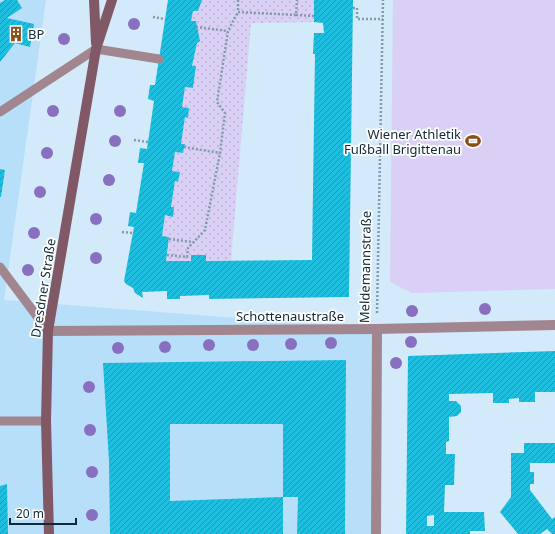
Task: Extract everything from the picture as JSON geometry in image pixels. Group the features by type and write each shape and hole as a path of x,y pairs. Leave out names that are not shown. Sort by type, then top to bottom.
{"main road":[{"name":"Dresdner Straße","path":"94,0 96,49"},
{"name":"Dresdner Straße","path":"49,534 46,421 48,331 96,49 112,0"}],"street":[{"name":"Schottenaustraße","path":"48,331 377,329 555,325"},
{"name":"Meldemannstraße","path":"376,534 377,329"}],"lane":[{"path":"0,112 96,49 159,59"},
{"path":"0,267 48,331"},
{"path":"0,421 46,421"}],"path":[{"path":"167,255 187,257 188,248 205,230 220,153 225,113 216,102 228,31 238,12 238,0"},
{"path":"296,15 297,0"},
{"name":"Meldemannstraße","path":"377,329 383,0"},
{"path":"353,8 357,8 356,19 383,20"},
{"path":"238,12 314,16"},
{"path":"153,18 165,19"},
{"path":"196,27 228,31"},
{"path":"134,140 148,142"},
{"path":"184,147 220,153"},
{"path":"122,232 133,233"},
{"path":"169,239 194,242"}],"shaded area":[{"path":"0,0 46,0 4,300 377,329 374,534 0,534"},
{"path":"202,0 314,0 314,22 251,23 231,260 206,261 191,255 191,261 166,261 169,237 162,236 165,215 172,216 174,207 171,207 175,181 178,181 180,172 172,171 175,152 183,153 185,144 181,144 185,117 188,117 189,108 182,107 185,87 193,88 196,67 192,66 197,43 200,41 196,22 191,21 193,11 198,11"},
{"name":"Wiener Athletik Fußball Brigittenau","path":"393,0 555,0 555,289 412,293 390,282"}],"building":[{"name":"BP","path":"5,0 17,0 22,8 7,18 34,24 30,47 15,43 0,62 0,3"},
{"path":"168,0 202,0 198,11 193,11 191,21 196,21 200,41 197,43 192,66 196,66 193,88 185,87 182,107 189,108 188,118 185,117 181,144 185,144 183,153 175,152 172,171 180,172 178,182 175,181 171,207 174,207 173,217 165,215 162,236 169,237 166,261 191,261 191,255 206,255 206,261 312,260 314,33 324,33 323,23 314,22 314,0 353,0 349,297 209,299 209,295 180,296 180,299 167,299 167,291 142,292 143,298 135,293 133,288 124,281 134,227 128,226 130,212 136,213 144,163 138,163 140,148 147,149 154,101 148,99 150,85 155,85"},
{"path":"0,169 5,170 1,197 0,197"},
{"path":"555,351 555,392 535,392 535,402 519,402 519,398 509,399 509,403 493,403 493,393 449,394 449,401 456,401 461,406 461,412 457,416 449,417 449,441 446,442 446,454 455,454 454,485 445,485 444,512 484,512 485,531 470,531 470,534 406,534 408,356","holes":["434,515 434,526 427,526 427,516"]},
{"path":"346,360 345,534 297,534 298,497 283,497 283,534 110,534 109,461 103,363","holes":["170,424 283,424 283,497 170,501"]},
{"path":"524,443 555,443 555,463 530,463 530,472 534,472 534,484 530,484 530,490 552,519 555,517 555,534 552,534 547,529 540,534 518,534 500,512 511,497 511,453 524,453"},
{"path":"7,484 8,534 0,534 0,486"}],"place":[{"name":"BP","path":"16,34"},
{"name":"Wiener Athletik Fußball Brigittenau","path":"473,141"}]}
